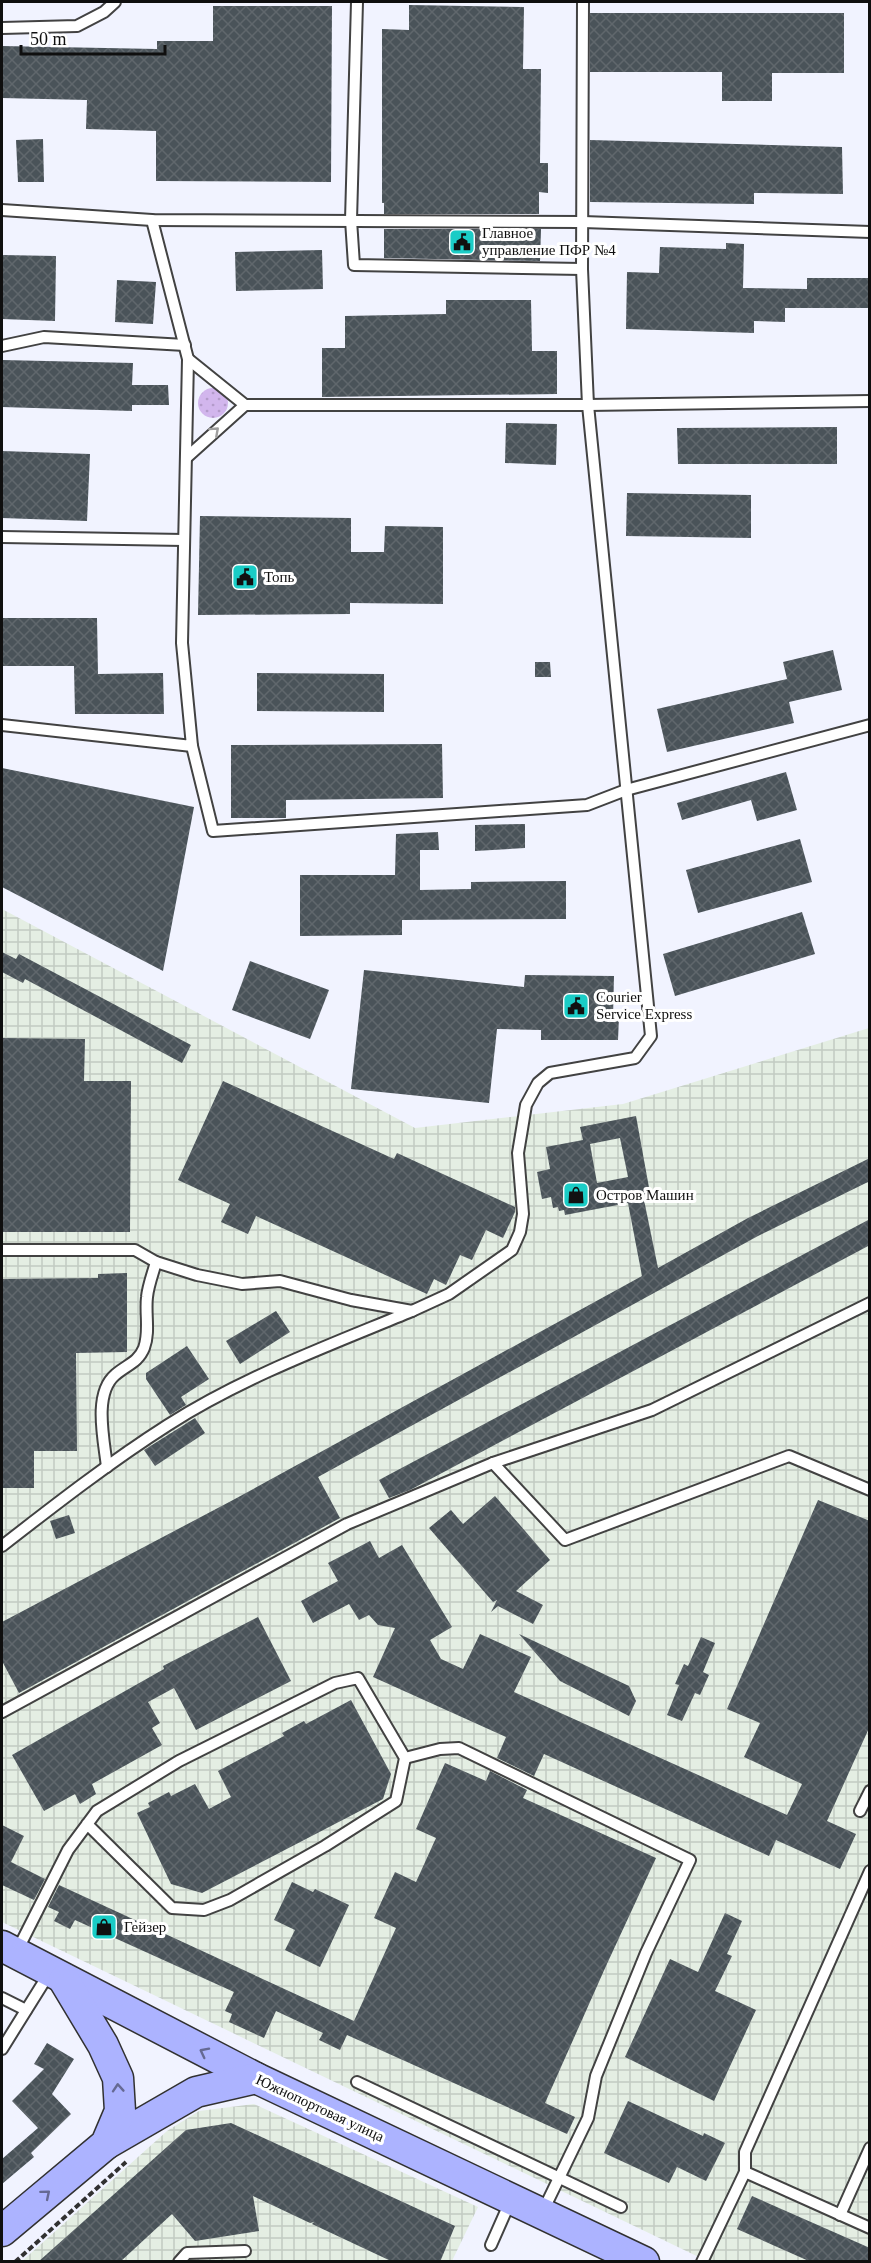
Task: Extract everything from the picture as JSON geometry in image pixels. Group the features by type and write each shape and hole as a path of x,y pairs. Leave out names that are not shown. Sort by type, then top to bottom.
{"street":[{"name":"Южнопортовая улица","path":"9,1950 256,2078 644,2262"},
{"path":"57,1976 103,2045 118,2078 120,2111 117,2153"},
{"path":"2,2231 117,2153 196,2092 256,2078"}],"lane":[{"path":"2,28 77,26 104,12 115,2"},
{"path":"357,2 351,219 354,265 582,269"},
{"path":"2,1546 106,1467 169,1424 231,1390 449,1294 512,1250 520,1232 524,1214 518,1153 526,1105 538,1083 550,1072 635,1058 651,1036 588,405 582,269 583,2"},
{"path":"2,210 152,220 351,219 583,222 870,232"},
{"path":"152,220 188,359 182,643 192,746 213,831 587,805 626,790 870,725"},
{"path":"2,346 44,337 185,345"},
{"path":"188,359 245,405 588,405 870,401"},
{"path":"186,458 245,405"},
{"path":"2,537 184,540"},
{"path":"2,725 192,746"},
{"path":"2,1250 135,1250 156,1262 197,1275 242,1284 280,1281 351,1300 412,1311"},
{"path":"106,1467 101,1399 106,1383 116,1373 137,1361 143,1351 147,1340 147,1296 156,1262"},
{"path":"2,1712 347,1524 493,1463 652,1410 870,1303"},
{"path":"493,1463 565,1540 789,1456 870,1490"},
{"path":"9,1950 68,1850 87,1824 97,1811 179,1761 335,1683 358,1677 405,1758 396,1801 325,1846 230,1900 204,1910 172,1908 87,1824"},
{"path":"405,1758 440,1749 459,1748 690,1860 646,1953 617,2022 596,2076 588,2118 542,2213"},
{"path":"860,1811 870,1791"},
{"path":"702,2262 745,2172 745,2152 870,1871"},
{"path":"2,2049 26,2010 57,1976"},
{"path":"2,1998 26,2010"},
{"path":"357,2082 621,2207"},
{"path":"840,2215 870,2148"},
{"path":"745,2172 870,2229"},
{"path":"491,2246 511,2199"},
{"path":"178,2262 187,2253 245,2251"}],"path":[{"path":"15,2262 117,2153"}],"shaded area":[{"path":"213,388 219,389 227,397 227,409 219,417 213,418 207,417 199,409 198,403 199,397 207,389"},
{"path":"2,909 415,1128 623,1104 869,1028 869,2261 707,2261 2,1922"},
{"path":"254,2104 478,2207 452,2261 21,2262 167,2131 199,2111"}],"building":[{"path":"409,5 524,7 523,69 541,69 540,163 548,163 548,193 539,192 539,214 384,214 384,203 382,203 382,29 409,30"},
{"path":"213,6 332,6 331,182 156,181 156,131 86,129 87,100 2,98 2,46 157,49 157,41 213,41"},
{"path":"590,13 844,13 844,73 772,73 772,101 722,101 722,72 590,72"},
{"path":"43,139 44,182 18,182 16,140"},
{"path":"590,140 842,147 843,194 754,193 754,204 590,202"},
{"name":"Главное управление ПФР №4","path":"384,229 541,229 540,261 384,258"},
{"path":"726,243 744,244 743,288 807,289 807,278 868,278 868,308 785,308 785,322 754,321 754,333 626,329 627,272 659,273 660,247 726,249"},
{"path":"322,250 323,289 236,291 235,252"},
{"path":"2,255 56,256 55,321 2,319"},
{"path":"117,280 156,282 153,324 115,322"},
{"path":"446,300 531,300 532,351 557,351 557,394 322,397 322,348 345,348 345,316 446,314"},
{"path":"2,360 133,363 132,385 168,385 169,405 132,405 132,411 2,407"},
{"path":"506,423 557,424 556,465 505,463"},
{"path":"837,427 837,464 678,464 677,428"},
{"path":"2,451 90,454 87,521 2,518"},
{"path":"627,493 751,495 751,538 626,536"},
{"path":"200,516 351,518 351,552 384,552 385,526 443,527 443,604 350,603 350,614 198,615"},
{"path":"2,618 97,618 98,674 163,673 164,714 75,714 74,666 2,666"},
{"path":"833,650 842,690 789,702 794,723 667,752 657,709 787,679 783,662"},
{"path":"535,662 550,662 551,677 535,677"},
{"path":"257,673 384,674 384,712 257,711"},
{"path":"442,744 443,798 286,800 286,818 231,818 231,745"},
{"path":"2,768 194,807 163,971 2,887"},
{"path":"786,772 797,810 757,821 751,800 682,820 677,803"},
{"path":"525,824 525,848 475,851 475,825"},
{"path":"438,832 439,850 420,850 420,890 471,889 471,882 566,881 566,919 402,920 402,935 300,936 300,875 395,875 396,834"},
{"path":"800,839 812,882 698,913 686,870"},
{"path":"802,912 815,954 675,996 663,954"},
{"path":"2,952 16,959 19,954 191,1045 182,1063 25,979 23,983 2,972"},
{"path":"250,961 329,990 310,1039 232,1010"},
{"path":"364,970 524,987 525,975 614,976 613,1017 619,1017 618,1040 541,1040 541,1030 497,1029 489,1103 351,1089"},
{"path":"2,1038 85,1039 84,1081 131,1081 130,1232 2,1232"},
{"path":"223,1081 394,1159 397,1153 515,1207 515,1212 503,1238 486,1230 472,1260 460,1255 446,1285 434,1279 427,1294 256,1216 248,1234 221,1222 230,1204 178,1180"},
{"path":"636,1116 650,1193 643,1195 658,1268 748,1218 870,1158 870,1181 758,1236 318,1477 340,1518 19,1693 2,1661 2,1622 233,1500 642,1276 628,1203 565,1215 564,1210 559,1211 558,1207 553,1208 551,1197 542,1199 537,1172 550,1169 546,1147 583,1140 580,1127","holes":["620,1138 628,1177 597,1183 590,1144"]},
{"path":"870,1219 870,1245 410,1490 389,1498 379,1480"},
{"path":"127,1273 127,1352 76,1353 77,1451 34,1451 34,1488 2,1488 2,1279 98,1278 98,1274"},
{"path":"276,1311 290,1332 240,1364 226,1341"},
{"path":"187,1346 209,1379 181,1397 186,1405 170,1415 146,1379 146,1373"},
{"path":"195,1418 205,1433 155,1466 144,1450"},
{"path":"495,1496 550,1560 516,1591 543,1605 533,1624 498,1606 491,1612 497,1600 493,1602 429,1528 451,1510 463,1524"},
{"path":"818,1500 870,1521 870,1726 827,1821 856,1834 840,1869 776,1840 769,1856 544,1754 534,1776 497,1758 506,1737 373,1677 395,1628 378,1625 369,1615 359,1620 349,1604 313,1623 301,1601 338,1581 328,1563 370,1541 379,1558 402,1545 452,1627 430,1640 441,1659 463,1669 480,1634 531,1657 514,1692 787,1815 802,1784 744,1757 760,1723 727,1709"},
{"path":"69,1515 75,1533 56,1539 50,1521"},
{"path":"258,1617 291,1681 196,1730 174,1688 148,1702 160,1723 152,1728 162,1745 92,1784 96,1794 80,1804 75,1794 44,1811 12,1755 164,1669 163,1666"},
{"path":"519,1634 629,1686 636,1701 629,1716 560,1681"},
{"path":"701,1637 715,1643 703,1672 709,1675 700,1695 695,1693 682,1721 667,1715 679,1685 675,1684 684,1664 688,1666"},
{"path":"351,1700 391,1774 383,1799 202,1893 171,1884 137,1813 150,1807 148,1803 169,1792 171,1796 195,1784 209,1809 231,1797 218,1771 284,1736 282,1733 304,1721 306,1724"},
{"path":"445,1763 486,1781 490,1771 527,1790 523,1798 656,1858 545,2103 575,2117 567,2134 347,2035 340,2050 319,2040 323,2033 276,2011 264,2038 229,2022 232,2014 225,2011 234,1992 75,1920 70,1929 54,1921 59,1912 48,1907 59,1885 354,2021 396,1928 374,1918 395,1872 416,1882 436,1838 416,1829"},
{"path":"2,1825 24,1836 11,1862 45,1879 34,1900 2,1885"},
{"path":"292,1882 313,1892 315,1889 349,1905 320,1967 285,1950 295,1930 274,1920"},
{"path":"725,1913 742,1921 727,1954 732,1956 715,1991 756,2010 714,2101 625,2057 670,1959 698,1972"},
{"path":"47,2043 74,2059 52,2094 71,2114 31,2153 34,2157 2,2184 2,2159 38,2128 12,2101 44,2069 34,2064"},
{"path":"628,2101 703,2136 704,2133 725,2143 706,2181 677,2167 669,2183 604,2153"},
{"path":"231,2123 455,2226 440,2262 393,2262 312,2224 314,2222 310,2223 253,2196 259,2231 195,2241 172,2214 120,2262 38,2262 186,2130"},
{"path":"752,2196 870,2248 870,2262 811,2262 737,2229"}],"place":[{"name":"Главное управление ПФР №4","path":"462,242"},
{"name":"Топь","path":"245,577"},
{"name":"Courier Service Express","path":"576,1006"},
{"name":"Остров Машин","path":"576,1195"},
{"name":"Гейзер","path":"104,1927"}]}
